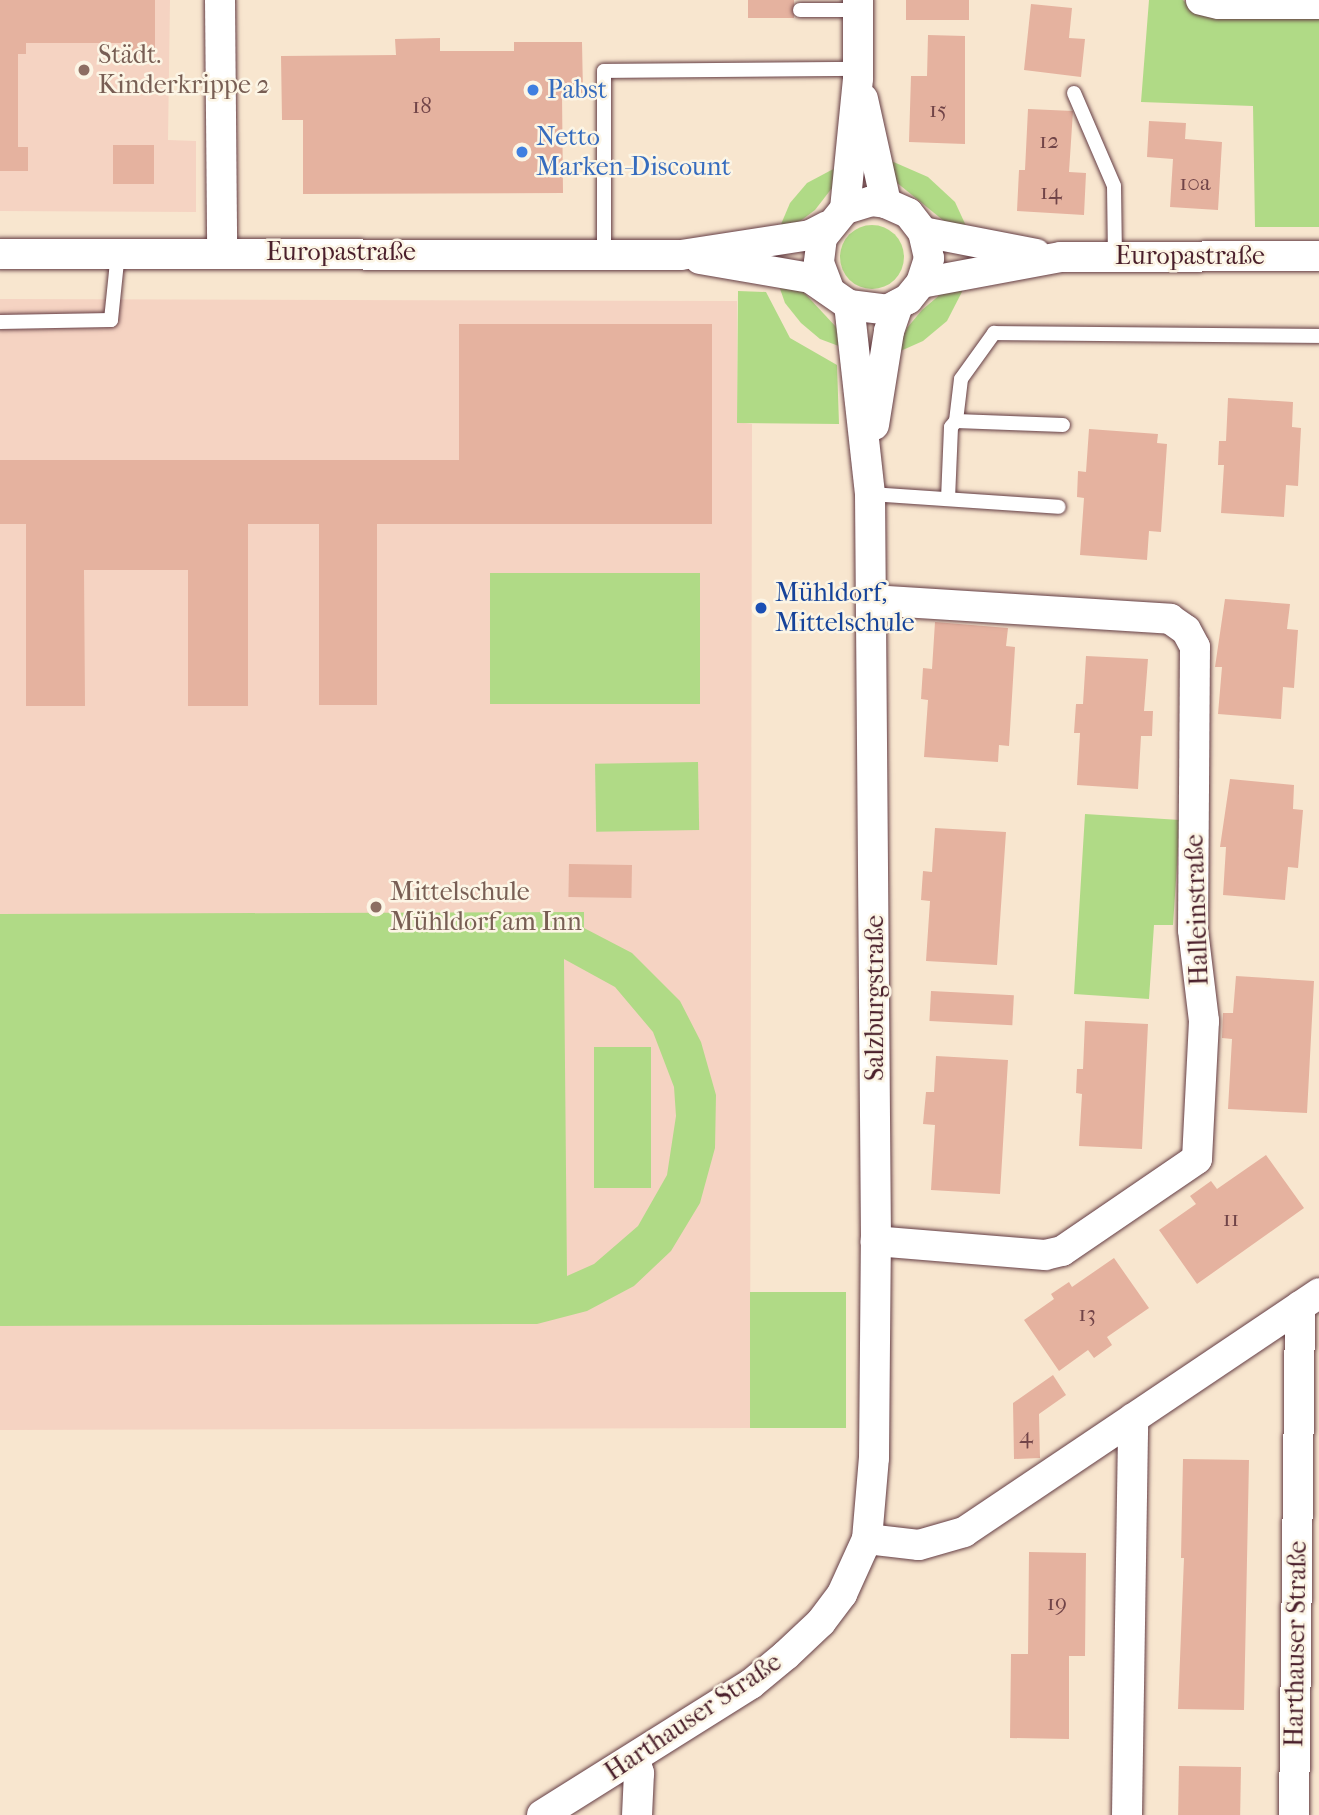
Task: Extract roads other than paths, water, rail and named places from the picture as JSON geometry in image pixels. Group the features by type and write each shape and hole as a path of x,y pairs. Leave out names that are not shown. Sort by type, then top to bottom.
{"street":[{"path":"220,0 222,251"},
{"path":"1201,0 1219,4 1319,4"},
{"path":"837,218 872,201 886,203 908,213 923,232 929,258 921,283 898,305 874,311 839,296 820,250 837,218 858,74 858,5"},
{"path":"858,74 886,203"},
{"name":"Europastraße","path":"681,255 810,235 837,218"},
{"name":"Europastraße","path":"923,232 1061,257 1319,256"},
{"name":"Europastraße","path":"0,254 222,251 681,255 810,278 839,296"},
{"name":"Europastraße","path":"921,283 1061,257"},
{"name":"Salzburgstraße","path":"839,296 869,457 870,494 876,1241 874,1458 867,1539"},
{"name":"Salzburgstraße","path":"869,457 889,331 898,305"},
{"name":"Halleinstraße","path":"871,600 1170,619 1186,630 1195,647 1193,930 1204,1021 1197,1159 1062,1251 1045,1255 876,1241"},
{"name":"Harthauser Straße","path":"542,1815 635,1760 751,1684 821,1622 842,1594 867,1539 919,1545 964,1532 1310,1299"},
{"name":"Harthauser Straße","path":"1294,1815 1310,1299"},
{"path":"1127,1815 1133,1418"},
{"path":"635,1760 639,1773 637,1815"}],"lane":[{"path":"800,10 858,5"},
{"path":"604,254 604,71 858,74"},
{"path":"1074,93 1114,186 1115,257"},
{"path":"0,322 111,320 118,252"},
{"path":"948,499 951,427 956,421 961,379 994,333 1319,336"},
{"path":"956,421 1063,425"},
{"path":"870,494 1059,507"}],"place":[{"name":"Städt. Kinderkrippe 2","path":"84,70"},
{"name":"Pabst","path":"533,90"},
{"name":"Netto Marken-Discount","path":"522,152"},
{"name":"Mühldorf, Mittelschule","path":"761,608"},
{"name":"Mittelschule Mühldorf am Inn","path":"376,907"}]}
